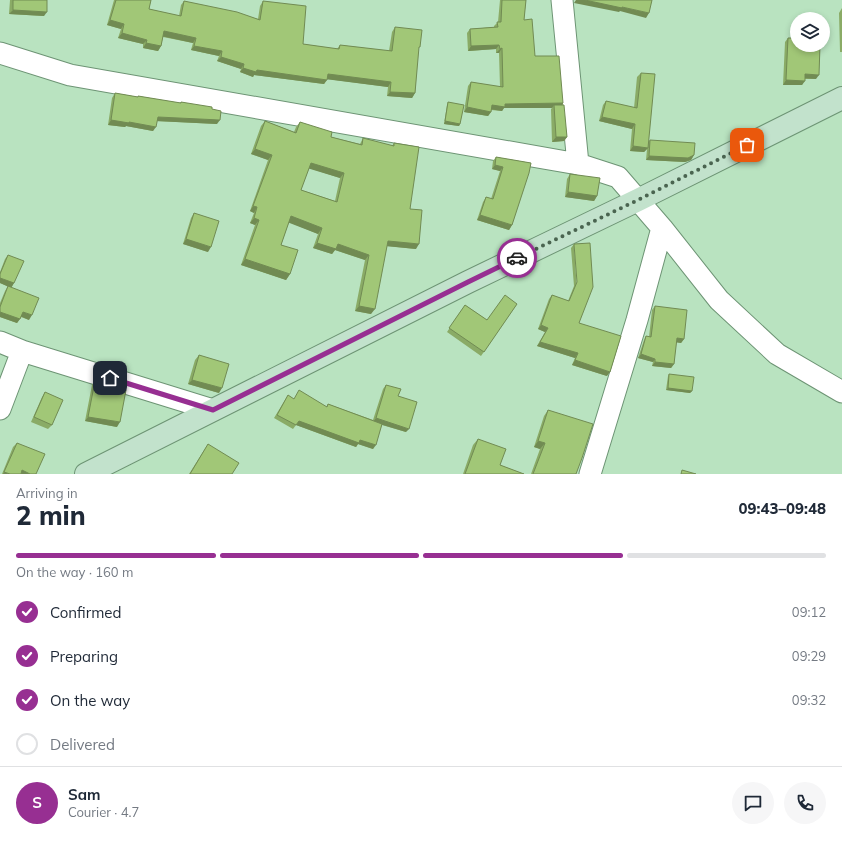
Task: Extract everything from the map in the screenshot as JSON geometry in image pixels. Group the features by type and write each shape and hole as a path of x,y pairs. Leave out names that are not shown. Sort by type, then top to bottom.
{"main road":[{"path":"86,474 468,282 638,200 842,98"}],"street":[{"path":"562,0 578,164"},
{"path":"0,53 70,74 578,164 618,177 662,228 719,300 776,354 842,392"},
{"path":"590,474 637,320 662,228"},
{"path":"0,342 22,351 213,410"},
{"path":"0,408 22,351"}],"building":[{"path":"13,0 47,0 47,12 13,10"},
{"path":"116,0 151,0 149,9 181,16 184,1 237,12 260,20 263,1 306,6 303,44 339,49 340,45 392,51 395,27 422,30 415,93 390,92 391,82 328,74 327,80 257,70 256,72 243,68 244,64 221,57 222,51 194,46 196,38 164,31 161,46 146,43 147,40 122,33 124,24 110,20"},
{"path":"502,0 526,0 524,20 532,19 535,56 559,56 563,103 505,104 505,107 492,105 491,112 467,107 471,82 503,87 502,48 500,49 499,45 471,46 470,29 498,27 497,22 501,22"},
{"path":"585,0 652,0 649,13"},
{"path":"788,38 790,38 790,52 820,52 819,75 805,74 805,81 786,80"},
{"path":"641,73 655,74 648,148 633,146 635,124 602,117 606,101 637,108"},
{"path":"115,93 212,107 212,109 221,111 220,120 158,117 156,127 111,120"},
{"path":"448,102 464,105 460,124 445,121"},
{"path":"554,105 564,105 567,137 556,137"},
{"path":"265,121 296,133 300,122 332,132 331,137 362,145 363,138 394,146 394,143 419,147 410,209 422,210 419,244 388,241 375,309 359,306 369,255 338,244 336,249 317,243 322,228 291,216 281,245 298,250 290,274 245,259 259,220 254,218 257,207 253,206 272,155 255,149","holes":["311,163 344,173 337,202 301,190"]},
{"path":"650,140 695,143 694,155 688,158 649,156"},
{"path":"496,157 531,163 512,225 480,215 486,197 493,199 503,167 495,165"},
{"path":"570,174 600,178 597,196 568,192"},
{"path":"194,213 219,221 211,247 186,239"},
{"path":"590,243 593,287 579,323 621,336 610,372 575,360 578,353 540,342 548,328 541,325 552,295 569,301 577,282 574,244"},
{"path":"8,255 24,261 14,283 0,278 0,274"},
{"path":"8,286 39,298 32,315 23,312 20,319 0,312 0,307"},
{"path":"505,295 517,304 484,352 449,328 465,305 487,320"},
{"path":"655,306 687,310 684,339 677,338 674,364 655,362 655,359 641,354 646,336 651,337"},
{"path":"199,355 229,364 222,388 192,380"},
{"path":"669,374 694,377 692,391 668,388"},
{"path":"95,381 126,390 120,422 88,417"},
{"path":"386,385 401,389 398,396 417,402 409,429 376,418"},
{"path":"299,390 327,407 328,404 382,424 376,445 360,440 359,443 299,421 296,425 277,415 288,395 294,399"},
{"path":"45,392 63,400 52,425 34,417"},
{"path":"548,410 593,424 576,474 533,474 545,443 538,441"},
{"path":"478,439 506,449 500,465 524,474 465,474"},
{"path":"17,443 45,454 36,474 30,474 22,470 21,474 10,474 4,472"},
{"path":"208,444 239,463 232,474 190,474"},
{"path":"682,470 696,474 681,474"}],"way so far":[{"path":"517,258 638,200 747,145"}],"route":[{"path":"110,378 213,410 517,258"}]}
